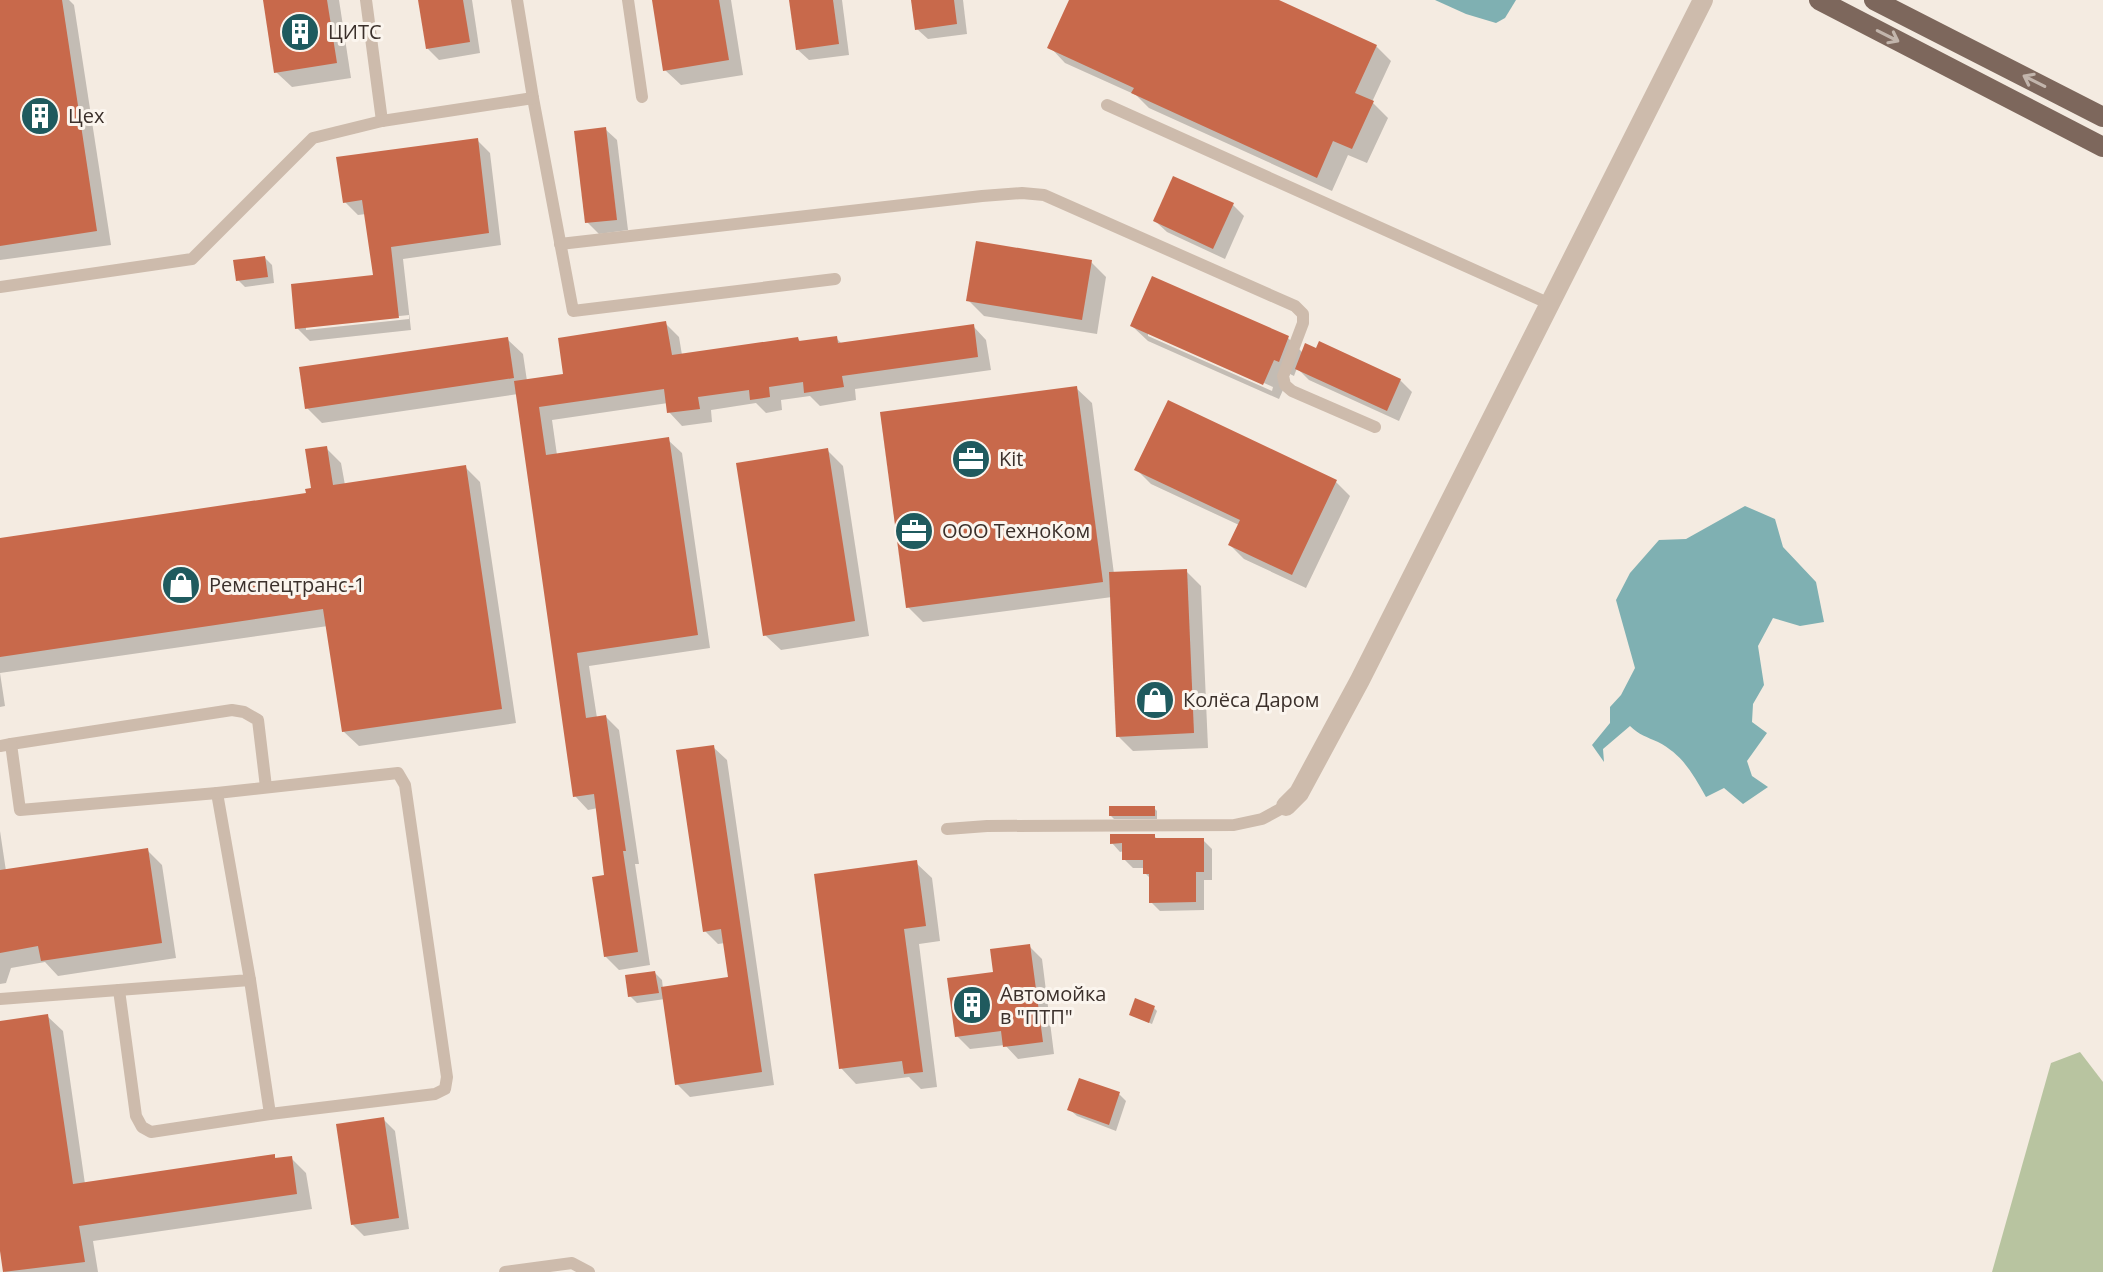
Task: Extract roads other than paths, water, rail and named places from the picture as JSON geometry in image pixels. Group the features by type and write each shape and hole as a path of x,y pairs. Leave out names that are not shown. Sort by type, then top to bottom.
{"main road":[{"path":"1819,0 2103,147"},
{"path":"1874,0 2103,117"}],"street":[{"path":"1286,806 1299,793 1360,680 1703,0"}],"lane":[{"path":"366,0 382,121"},
{"path":"517,0 573,311 835,279"},
{"path":"628,0 642,97"},
{"path":"0,287 192,259 313,138 382,121 533,98"},
{"path":"1107,105 1550,304"},
{"path":"560,244 982,196 1044,195 1295,306 1303,314 1303,323 1283,376 1285,385 1292,391 1375,427"},
{"path":"119,990 136,1116 142,1127 151,1132 435,1094 445,1089 447,1077 405,785 398,773 217,793 20,810 6,745 232,710 244,712 258,720 266,787"},
{"path":"217,793 270,1114"},
{"path":"947,829 1018,825 1234,825 1262,819 1286,806"},
{"path":"0,999 250,980"},
{"path":"505,1272 572,1263 589,1272"}],"water":[{"path":"1435,0 1516,0 1505,18 1496,23"},
{"path":"1745,506 1775,519 1783,547 1816,582 1824,622 1800,626 1773,618 1758,646 1764,685 1753,704 1752,722 1767,733 1747,761 1752,776 1768,787 1743,804 1724,788 1706,797 1681,759 1630,726 1603,749 1604,762 1592,745 1610,723 1610,707 1621,695 1635,668 1616,600 1630,573 1659,540 1686,539"}],"place":[{"name":"ЦИТС","path":"300,32"},
{"name":"Цех","path":"40,116"},
{"name":"Kit","path":"971,459"},
{"name":"ООО ТехноКом","path":"914,531"},
{"name":"Ремспецтранс-1","path":"181,585"},
{"name":"Колёса Даром","path":"1155,700"},
{"name":"Автомойка в \"ПТП\"","path":"972,1005"}]}
